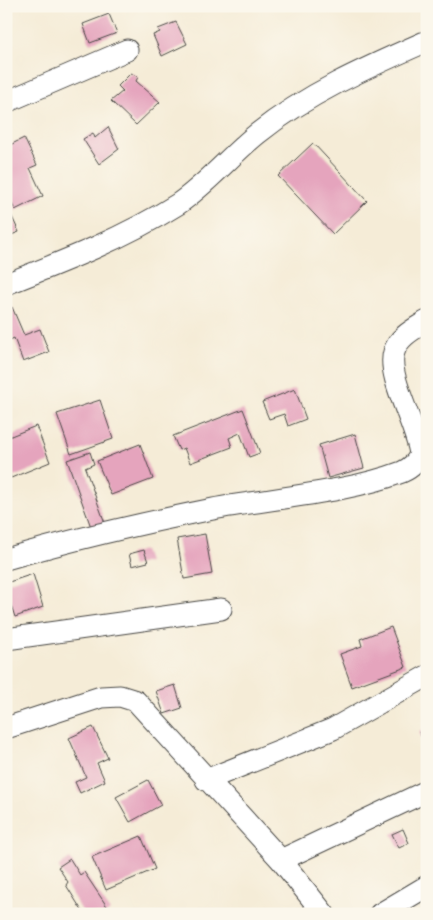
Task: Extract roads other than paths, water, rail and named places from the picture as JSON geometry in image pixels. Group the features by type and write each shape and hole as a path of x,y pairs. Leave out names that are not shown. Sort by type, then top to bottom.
{"street":[{"path":"6,284 76,257 143,224 179,202 258,133 313,95 427,41"},
{"path":"6,102 127,50"},
{"path":"6,559 65,541 136,525 356,484 406,470 415,464 420,454 394,372 394,353 403,338 427,321"},
{"path":"6,639 221,609"},
{"path":"206,780 332,729 398,690 427,676"},
{"path":"6,728 102,697 120,696 136,701 206,780 281,860 324,914"},
{"path":"281,860 427,791"},
{"path":"380,914 427,886"}]}
